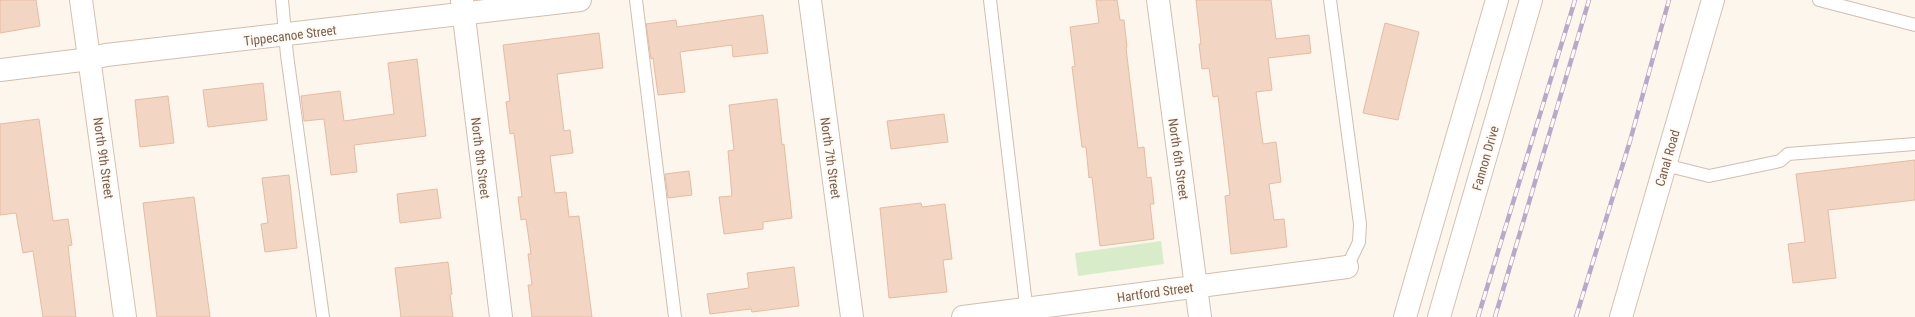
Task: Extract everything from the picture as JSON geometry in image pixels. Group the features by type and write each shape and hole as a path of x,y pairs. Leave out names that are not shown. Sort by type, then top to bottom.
{"street":[{"name":"North 9th Street","path":"80,0 90,59 125,317"},
{"name":"Tippecanoe Street","path":"0,70 106,56 285,36 462,7 580,0"},
{"name":"North 7th Street","path":"810,0 852,317"},
{"name":"North 6th Street","path":"1158,0 1200,317"},
{"path":"1405,317 1496,0"},
{"name":"Fannon Drive","path":"1439,317 1531,0"},
{"name":"Canal Road","path":"1621,317 1713,0"},
{"name":"North 8th Street","path":"462,7 501,317"},
{"name":"Hartford Street","path":"963,317 1027,313 1196,286 1348,267"}],"lane":[{"path":"282,0 285,36 323,317"},
{"path":"636,0 675,317"},
{"path":"990,0 1027,313"},
{"path":"1330,0 1360,224 1359,242 1348,267"},
{"path":"1819,0 1915,25"},
{"path":"1665,165 1709,176 1780,161 1788,154 1915,144"}],"green space":[{"path":"1161,241 1164,264 1078,276 1075,253"}],"building":[{"path":"0,0 36,0 40,26 0,33"},
{"path":"1096,0 1117,0 1120,20 1124,20 1138,148 1144,147 1147,178 1151,177 1154,204 1150,204 1154,239 1100,246 1092,177 1089,178 1086,147 1082,147 1072,67 1075,66 1070,27 1099,23"},
{"path":"1196,0 1271,0 1276,39 1309,35 1311,53 1268,58 1272,90 1256,92 1263,144 1276,142 1281,182 1269,184 1274,220 1284,219 1287,247 1231,254 1225,196 1230,195 1218,96 1213,97 1209,68 1202,69"},
{"path":"763,15 768,53 733,57 732,45 680,52 685,92 658,95 653,58 651,59 646,24 676,20 677,27"},
{"path":"1385,23 1419,32 1398,120 1363,113"},
{"path":"599,33 603,68 557,74 564,131 570,130 573,153 550,156 555,193 566,192 569,217 579,216 592,317 532,317 528,285 532,285 528,254 531,254 526,219 521,220 518,197 522,197 514,133 510,134 506,102 510,101 503,45"},
{"path":"417,59 426,136 354,145 357,172 331,175 324,119 304,121 301,96 340,91 344,121 394,114 388,63"},
{"path":"263,83 267,120 208,127 203,90"},
{"path":"168,96 174,143 140,147 135,100"},
{"path":"777,99 782,145 784,144 792,218 763,222 763,229 724,234 719,197 732,196 728,151 734,150 729,105"},
{"path":"944,114 948,142 891,149 887,121"},
{"path":"39,119 53,221 68,219 72,245 68,246 76,317 43,317 33,251 23,253 16,213 0,215 0,124"},
{"path":"1915,160 1915,200 1828,210 1836,278 1793,283 1788,244 1805,242 1796,174"},
{"path":"689,171 692,195 668,198 665,174"},
{"path":"289,175 297,248 265,252 261,224 268,223 262,178"},
{"path":"437,189 441,218 400,223 397,194"},
{"path":"194,197 210,317 157,317 143,203"},
{"path":"921,203 922,207 945,204 952,259 943,260 947,292 889,298 880,208"},
{"path":"448,262 453,317 401,317 395,268"},
{"path":"794,267 799,306 752,312 751,309 710,314 707,294 749,288 747,273"}],"railway":[{"path":"1478,317 1575,0"},
{"path":"1495,317 1589,0"},
{"path":"1576,317 1630,141 1669,0"}]}
